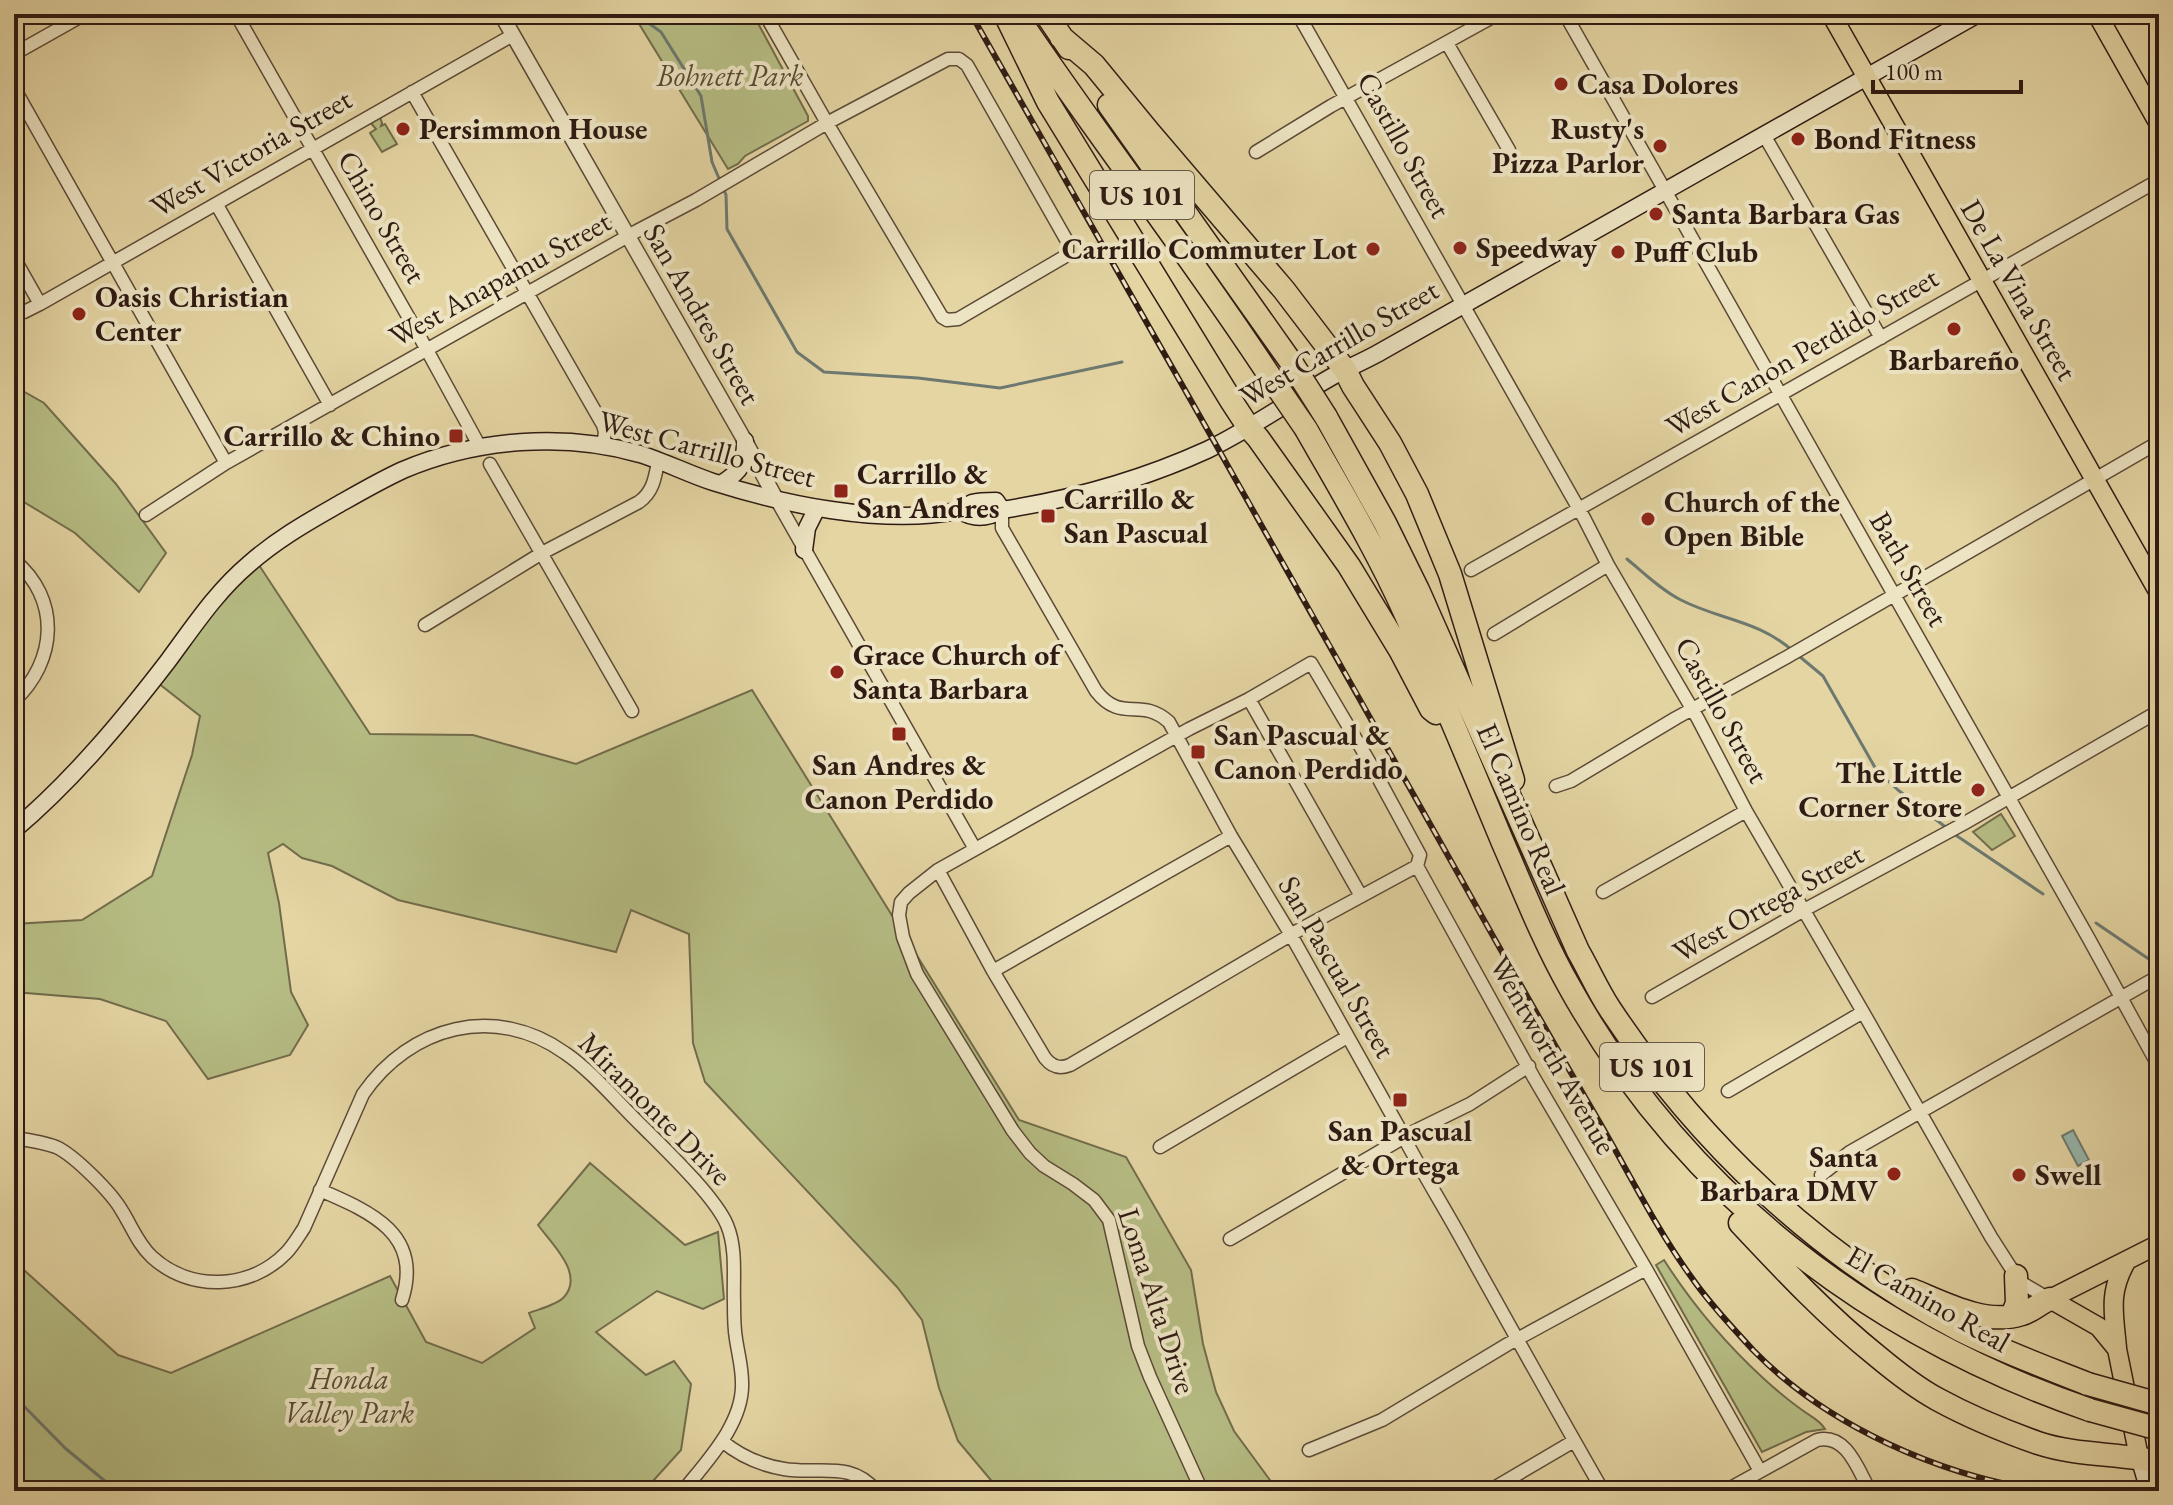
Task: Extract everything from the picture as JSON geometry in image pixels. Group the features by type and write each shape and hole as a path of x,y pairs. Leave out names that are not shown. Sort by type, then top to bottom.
{"highway":[{"path":"1005,14 1048,102 1249,428 1349,566 1400,650 1431,709 1457,735"},
{"name":"El Camino Real","path":"1016,14 1306,429 1352,509 1403,609 1537,922 1569,987 1630,1081 1701,1167 1763,1227 1849,1292 1976,1365 2090,1410 2159,1429"},
{"name":"El Camino Real","path":"1046,14 1291,362 1326,417 1418,590 1578,951 1609,1007 1652,1067 1717,1146 1767,1196 1853,1266 1937,1317 2003,1351 2088,1384 2159,1404"},
{"path":"1061,37 1094,65 1353,366 1445,560 1512,773 1517,817"},
{"path":"1701,1167 1726,1207 1810,1298 1849,1334 1923,1390 1978,1419 2039,1443 2070,1451 2149,1460"},
{"path":"1853,1266 1965,1311 1988,1316 2024,1314 2050,1299"},
{"path":"2012,1316 2018,1298 2016,1276"}],"main road":[{"name":"De La Vina Street","path":"1831,14 2159,593"},
{"name":"West Carrillo Street","path":"14,830 107,736 170,658 203,611 249,564 294,530 376,483 429,460 480,447 546,442 603,446 641,455 721,484 776,499 817,508 882,514 920,515 961,511 969,504 985,501 996,501 1002,510 1061,499 1131,480 1176,463 1249,428 1353,366 1978,14"},
{"path":"2097,14 2159,124"},
{"path":"721,484 738,471 745,456 745,441"},
{"path":"804,550 807,528 817,508"},
{"path":"2050,1299 2159,1244"},
{"path":"2126,1262 2117,1276 2113,1291 2117,1349 2126,1402 2149,1460 2149,1491"},
{"name":"Castillo Street","path":"2050,1299 2099,1327 2117,1349"}],"street":[{"path":"14,54 85,14"},
{"name":"Chino Street","path":"236,14 480,447"},
{"name":"San Andres Street","path":"501,14 975,849"},
{"path":"765,14 827,123"},
{"name":"Castillo Street","path":"1298,14 1692,709 1746,811 1991,1237 2022,1283 2050,1299"},
{"path":"1467,14 1475,27"},
{"path":"1256,152 1498,14"},
{"name":"Bath Street","path":"1565,14 2159,1067"},
{"name":"West Victoria Street","path":"14,314 40,304 513,35"},
{"path":"1447,43 1509,150"},
{"name":"West Anapamu Street","path":"146,515 226,463 739,176 827,123 948,59 959,59 967,65 1067,241 1064,257 958,319 947,320 942,317 827,123"},
{"path":"14,88 226,463"},
{"path":"412,92 603,425 603,446"},
{"path":"1764,135 1881,338"},
{"name":"West Canon Perdido Street","path":"1471,570 2159,180"},
{"path":"217,205 330,405"},
{"path":"14,258 40,304"},
{"path":"1556,786 1582,775 2159,442"},
{"path":"425,625 542,553 644,499 653,486 658,462"},
{"path":"490,464 632,711"},
{"name":"San Pascual Street","path":"1002,510 1002,528 1096,691 1107,703 1118,708 1156,712 1169,722 1603,1491"},
{"path":"14,560 38,588 48,626 41,665 28,688 14,701"},
{"path":"1494,634 1608,565"},
{"name":"Wentworth Avenue","path":"1249,699 1311,663 1399,813 1420,855 1417,866 1760,1471"},
{"path":"1361,896 1249,699 938,870 1045,1058 1054,1066 1065,1067 1291,935 1417,866"},
{"name":"West Ortega Street","path":"1652,997 2159,711"},
{"path":"1603,892 1746,811"},
{"path":"993,971 1231,836"},
{"name":"Loma Alta Drive","path":"938,870 901,902 899,915 903,937 914,966 1013,1131 1044,1166 1094,1200 1109,1220 1138,1346 1202,1491"},
{"path":"1821,1175 1850,1152 2159,976"},
{"path":"1728,1091 1863,1012"},
{"name":"Miramonte Drive","path":"14,1138 59,1148 114,1198 151,1256 173,1271 211,1282 238,1280 274,1264 293,1245 304,1228 363,1094 384,1067 415,1044 447,1031 495,1027 530,1034 577,1062 677,1162 720,1211 728,1227 733,1250 736,1337 742,1381 739,1407 722,1441 683,1491"},
{"path":"1160,1147 1347,1037"},
{"path":"1230,1239 1404,1138 1470,1104 1529,1066"},
{"path":"320,1190 368,1212 399,1241 408,1267 402,1300"},
{"path":"1309,1450 1382,1420 1516,1340 1646,1269"},
{"path":"1725,1491 1817,1440 1827,1439 1844,1447 1870,1491"},
{"path":"722,1441 745,1457 783,1469 849,1472 866,1480 876,1491"},
{"path":"1489,1491 1574,1441"}],"green space":[{"name":"Bohnett Park","path":"633,14 753,14 808,121 745,156 728,169"},
{"path":"380,117 381,126 385,124 397,144 382,152 370,133 376,129 370,122"},
{"path":"14,386 44,403 116,484 166,553 139,592 75,533 14,496"},
{"path":"255,559 370,734 473,735 576,764 752,690 1019,1120 1126,1157 1191,1270 1203,1344 1216,1392 1234,1431 1278,1491 1000,1491 958,1441 939,1388 922,1320 897,1287 705,1082 693,1043 689,934 631,910 616,952 398,900 332,866 302,858 283,844 268,853 279,903 291,992 308,1025 290,1055 208,1079 166,1021 100,999 14,992 14,924 82,920 152,876 192,755 200,716 153,679"},
{"path":"2001,814 2015,836 1992,850 1973,832"},
{"name":"Honda Valley Park","path":"590,1163 685,1245 718,1232 724,1299 703,1309 657,1291 596,1332 646,1375 674,1361 691,1384 681,1450 644,1491 14,1491 14,1261 118,1355 171,1373 390,1276 426,1342 482,1363 535,1328 529,1313 557,1302 569,1288 571,1279 564,1259 538,1225"},
{"path":"1664,1260 1735,1351 1825,1429 1806,1432 1762,1452 1656,1265"}],"water":[{"path":"2073,1130 2089,1160 2078,1166 2062,1136"}],"waterway":[{"path":"636,14 661,32 701,96 712,162 721,183"},
{"path":"724,190 727,229 797,352 824,372 918,378 1000,388 1122,362"},
{"path":"1627,559 1674,596 1766,633 1793,651"},
{"path":"1799,656 1823,676 1877,771 1948,829"},
{"path":"1954,834 2043,894"},
{"path":"2096,923 2159,966"},
{"path":"14,1396 65,1448 117,1491"}],"railway":[{"path":"971,14 1644,1202 1699,1287 1753,1350 1815,1402 1851,1424 1888,1444 1967,1474 2046,1491"}],"place":[{"name":"Casa Dolores","path":"1561,84"},
{"name":"Persimmon House","path":"403,129"},
{"name":"Bond Fitness","path":"1798,139"},
{"name":"Rusty's Pizza Parlor","path":"1660,146"},
{"name":"Santa Barbara Gas","path":"1656,214"},
{"name":"Speedway","path":"1460,248"},
{"name":"Carrillo Commuter Lot","path":"1373,249"},
{"name":"Puff Club","path":"1618,252"},
{"name":"Oasis Christian Center","path":"79,314"},
{"name":"Barbareño","path":"1954,329"},
{"name":"Carrillo & Chino","path":"456,436"},
{"name":"Carrillo & San Andres","path":"841,491"},
{"name":"Carrillo & San Pascual","path":"1048,516"},
{"name":"Church of the Open Bible","path":"1648,519"},
{"name":"Grace Church of Santa Barbara","path":"837,672"},
{"name":"San Andres & Canon Perdido","path":"899,734"},
{"name":"San Pascual & Canon Perdido","path":"1198,752"},
{"name":"The Little Corner Store","path":"1978,790"},
{"name":"San Pascual & Ortega","path":"1400,1100"},
{"name":"Santa Barbara DMV","path":"1894,1174"},
{"name":"Swell","path":"2019,1175"}]}
